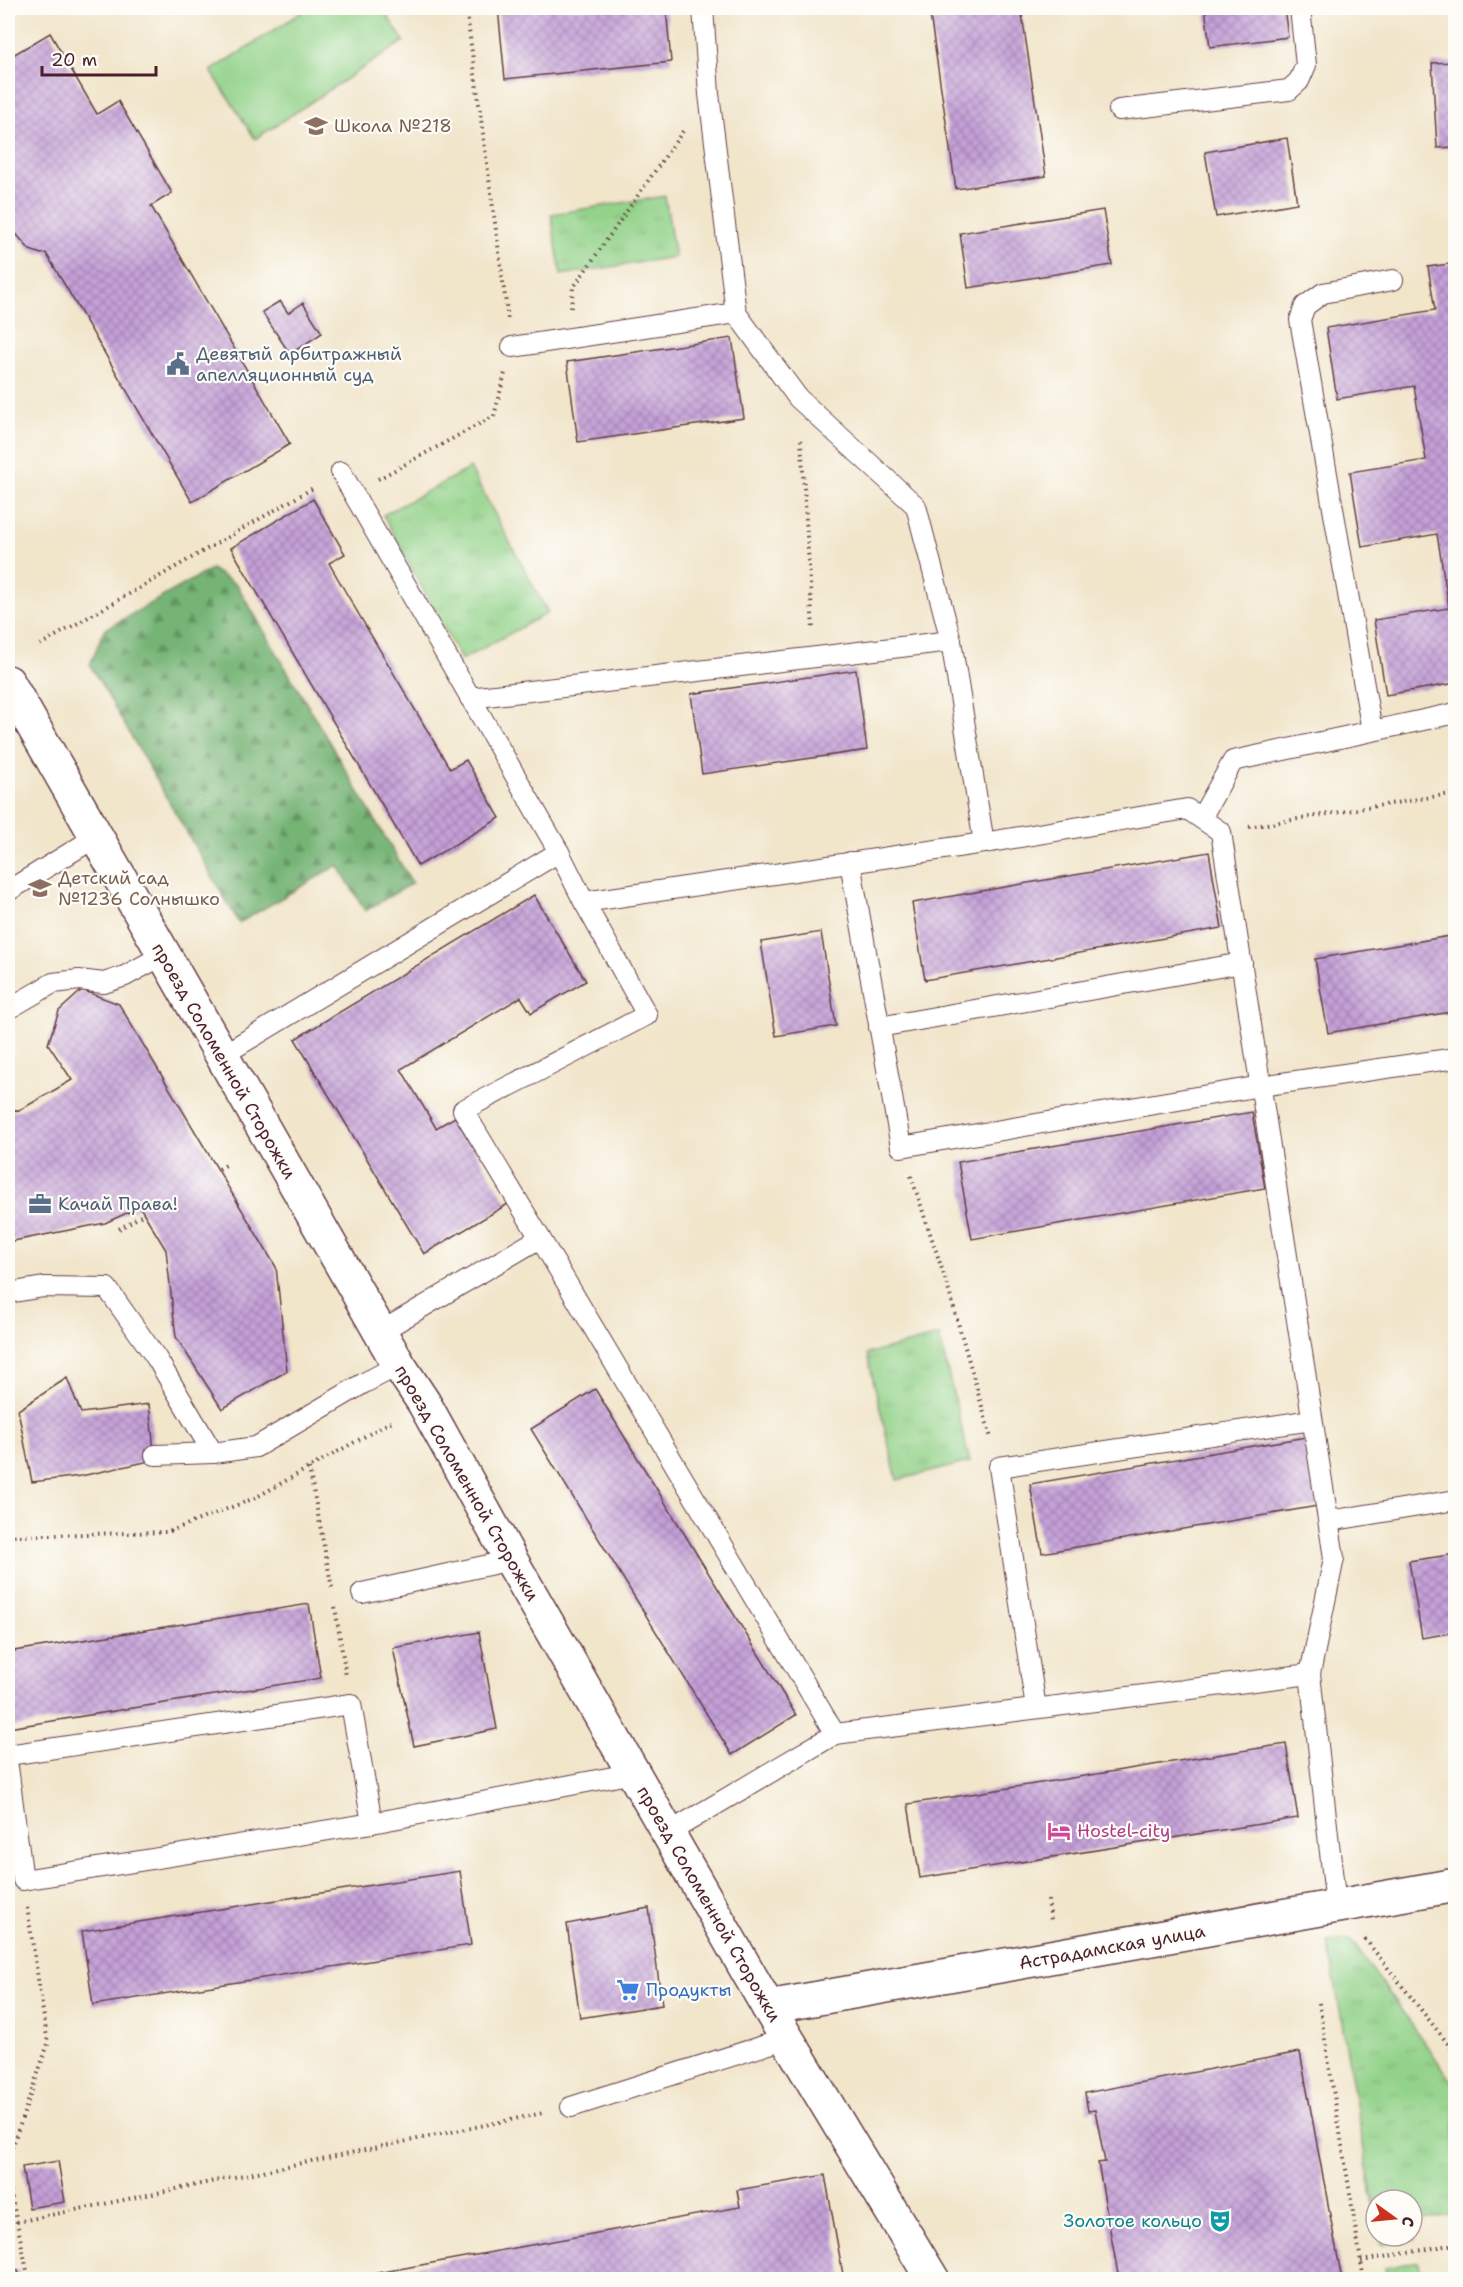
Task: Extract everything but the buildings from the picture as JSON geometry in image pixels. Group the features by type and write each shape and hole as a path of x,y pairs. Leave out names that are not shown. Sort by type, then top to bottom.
{"street":[{"name":"проезд Соломенной Сторожки","path":"8,681 399,1365 424,1403 511,1560 768,2007 933,2280"},
{"name":"Астрадамская улица","path":"768,2007 1455,1885"}],"lane":[{"path":"703,8 709,94 736,313 798,398 916,507 951,641 984,843"},
{"path":"1119,110 1289,90 1299,81 1306,65 1300,8"},
{"path":"1372,731 1300,321 1305,306 1323,293 1393,280"},
{"path":"512,347 736,313"},
{"path":"341,472 560,852 647,1015 464,1110 835,1734"},
{"path":"470,698 951,641"},
{"path":"1201,818 1233,761 1455,713"},
{"path":"585,902 984,843 1188,809 1221,832 1334,1558 1310,1674 1336,1906"},
{"path":"8,891 96,837"},
{"path":"221,1056 560,852"},
{"path":"850,862 901,1147 1261,1086 1455,1058"},
{"path":"8,1009 53,983 79,980 104,983 125,976 163,955"},
{"path":"879,1027 1242,963"},
{"path":"380,1332 540,1238"},
{"path":"8,1293 44,1287 107,1288 157,1359 213,1453"},
{"path":"155,1455 213,1453 256,1447 399,1365"},
{"path":"1036,1708 999,1467 1312,1420"},
{"path":"1329,1521 1455,1500"},
{"path":"362,1593 511,1560"},
{"path":"668,1833 835,1734 1310,1674"},
{"path":"8,1755 351,1704 372,1823"},
{"path":"8,1767 23,1880 372,1823 634,1773"},
{"path":"571,2107 788,2037"}],"path":[{"path":"354,492 494,416 512,347 466,8"},
{"path":"567,339 573,288 709,94"},
{"path":"798,398 815,658"},
{"path":"40,645 341,472"},
{"path":"1221,832 1455,793"},
{"path":"901,1147 946,1281 999,1467"},
{"path":"219,1169 226,1165"},
{"path":"118,1229 144,1214"},
{"path":"8,1536 168,1532 255,1498 424,1403"},
{"path":"309,1468 351,1704"},
{"path":"8,2159 48,2044 23,1880"},
{"path":"1363,1936 1455,2054"},
{"path":"1319,2003 1364,2280"},
{"path":"18,2222 571,2107"},
{"path":"8,2180 29,2280"},
{"path":"1360,2261 1455,2244"}],"green space":[{"path":"308,8 382,8 404,41 255,139 211,71"},
{"path":"665,196 675,257 561,275 551,214"},
{"path":"470,468 548,613 461,660 383,515"},
{"path":"211,569 237,585 412,883 365,911 338,865 239,923 90,665 104,630"},
{"path":"939,1336 970,1462 897,1480 867,1354"},
{"path":"1350,1939 1455,2085 1455,2214 1424,2220 1424,2188 1371,2188 1328,1942"},
{"path":"1418,2261 1422,2279 1387,2279 1385,2268"}],"place":[{"name":"Школа №218","path":"316,126"},
{"name":"Девятый арбитражный апелляционный суд","path":"178,364"},
{"name":"Детский сад №1236 Солнышко","path":"40,888"},
{"name":"Качай Права!","path":"40,1204"},
{"name":"Hostel-city","path":"1059,1831"},
{"name":"Продукты","path":"628,1990"},
{"name":"Золотое кольцо","path":"1220,2221"}]}
